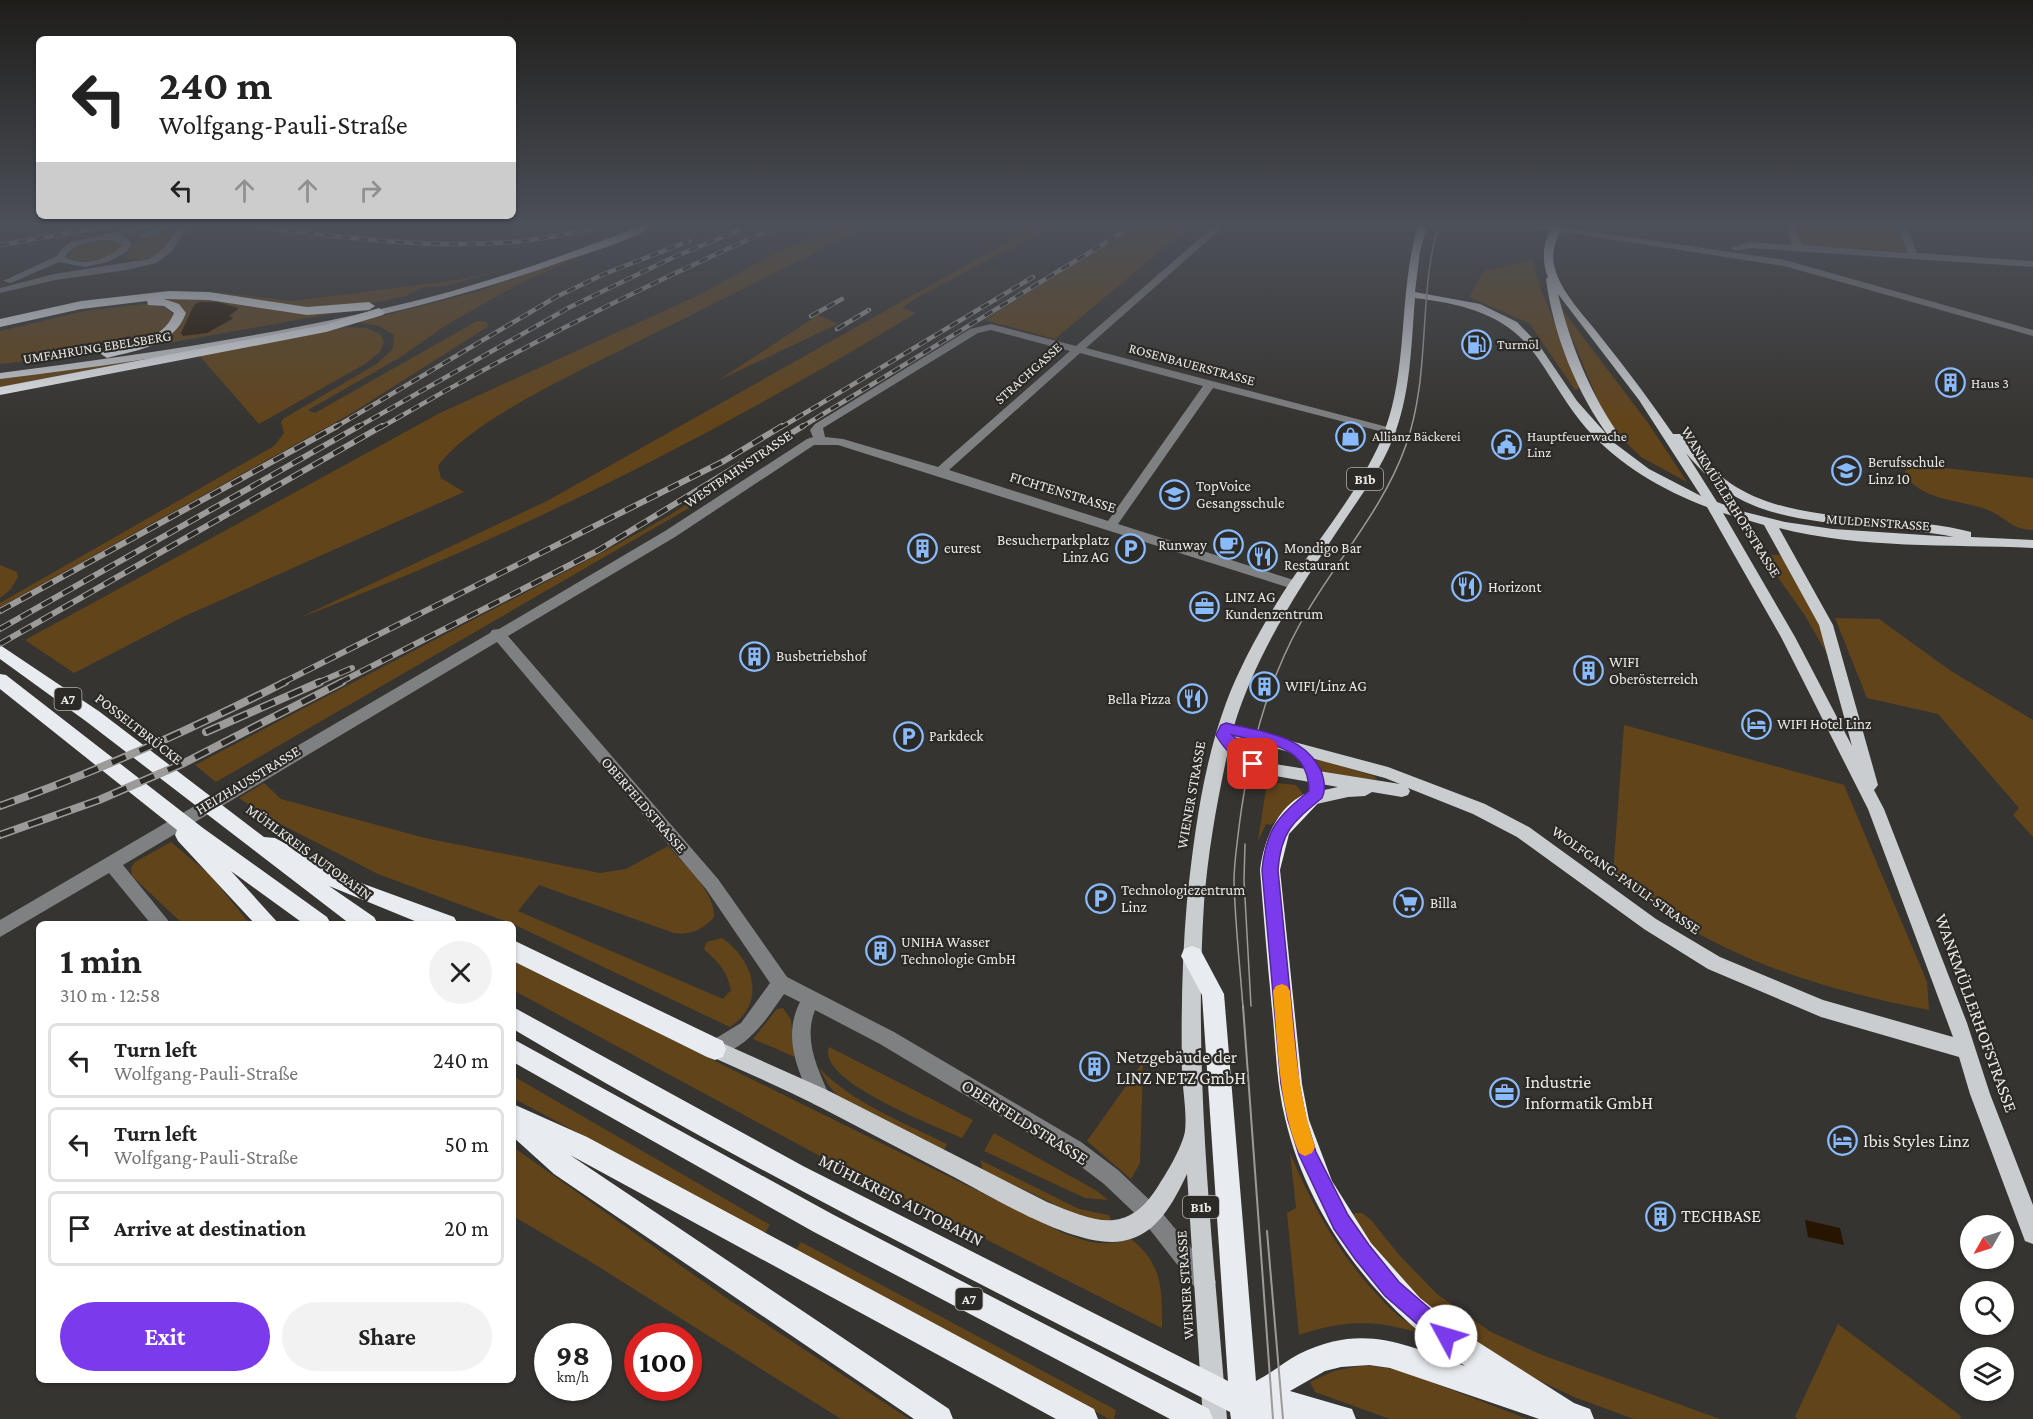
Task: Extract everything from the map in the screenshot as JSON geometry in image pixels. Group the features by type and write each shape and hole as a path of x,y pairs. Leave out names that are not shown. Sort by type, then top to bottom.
{"highway":[{"path":"0,323 81,305 169,295 209,296 307,311 377,309"},
{"path":"0,328 73,312 130,303 164,303 172,305 180,313 176,324 160,336 107,354"},
{"path":"0,391 326,328 377,309"},
{"name":"POSSELTBRÜCKE","path":"0,651 43,679 230,825"},
{"name":"A7","path":"0,680 171,813 192,836"},
{"path":"1314,788 1287,818 1278,832 1272,848 1270,870 1290,1084 1297,1120 1308,1155 1341,1222 1392,1289 1457,1345 1572,1416"},
{"path":"230,825 354,889 439,921"},
{"name":"MÜHLKREIS AUTOBAHN","path":"230,825 363,921"},
{"path":"192,836 265,921"},
{"path":"192,836 316,921"},
{"path":"516,952 715,1049"},
{"path":"1192,956 1213,994 1243,1417"},
{"name":"MÜHLKREIS AUTOBAHN","path":"516,1019 642,1092 842,1198 1272,1419"},
{"name":"A7","path":"516,1052 823,1223 1199,1419"},
{"path":"516,1117 578,1146 1084,1419"},
{"path":"516,1125 563,1165 939,1419"},
{"path":"1243,1417 1281,1382 1311,1363 1335,1354 1358,1351 1390,1354 1572,1416"},
{"path":"1196,1380 1342,1419"}],"main road":[{"name":"UMFAHRUNG EBELSBERG","path":"0,368 264,329 377,309 435,292"},
{"name":"UMFAHRUNG EBELSBERG","path":"0,376 199,346 449,292"},
{"path":"1553,292 1554,302 1599,418 1645,472"},
{"name":"WANKMÜLLERHOFSTRASSE","path":"1563,292 1574,311 1642,398 1700,483 1749,566 1876,809"},
{"name":"MULDENSTRASSE","path":"1409,294 1460,303 1507,320 1534,344 1565,392 1604,439 1645,472 1692,496 1770,523 1844,537 2033,544"},
{"name":"WIENER STRASSE","path":"1215,1419 1196,1131 1192,956 1203,845 1224,732 1240,685 1262,638 1372,469 1391,431 1402,380 1409,294"},
{"path":"1565,392 1582,393 1587,388"},
{"path":"1642,398 1715,477 1755,502 1792,513 1935,528 2003,543"},
{"name":"WANKMÜLLERHOFSTRASSE","path":"1770,523 1826,625 1843,680 1876,809 2033,1233"},
{"name":"WOLFGANG-PAULI-STRASSE","path":"1224,732 1291,745 1388,773 1479,809 1523,832 1680,944 1740,975 1853,1019 1967,1050"},
{"name":"WOLFGANG-PAULI-STRASSE","path":"1224,732 1237,751 1265,769 1314,788 1435,793"},
{"path":"1291,745 1309,761 1314,788"},
{"path":"715,1049 820,1097 1072,1224 1114,1233 1126,1231 1151,1215 1172,1185 1196,1131"}],"street":[{"name":"STRACHGASSE","path":"940,471 1143,292"},
{"path":"1894,292 2033,333"},
{"name":"ROSENBAUERSTRASSE","path":"820,439 816,430 819,426 985,327 1391,431"},
{"path":"1112,524 1210,384"},
{"name":"FICHTENSTRASSE","path":"820,439 839,441 940,471 1112,524 1295,585"},
{"name":"WESTBAHNSTRASSE","path":"497,633 670,534 805,444 820,439"},
{"name":"HEIZHAUSSTRASSE","path":"0,929 497,633"},
{"name":"OBERFELDSTRASSE","path":"497,633 712,884 781,983 887,1038 1074,1149 1111,1177 1151,1215 1206,1284"},
{"path":"111,862 159,921"},
{"path":"715,1049 748,1029 781,983"},
{"path":"811,999 800,1023 800,1035 806,1067 820,1097"}],"shaded area":[{"path":"219,292 293,301 362,292 413,292 406,296 357,306 311,308 214,294"},
{"path":"475,292 504,292 448,324 399,358 308,410 315,413 477,321 486,322 489,326 347,416 0,607 0,603 274,446 284,433 281,422 283,419 378,363 393,349 394,335 379,326 358,322"},
{"path":"704,292 736,292 557,382 475,431 438,466 441,478 464,492 185,616 74,673 25,640 440,413"},
{"path":"918,292 927,292 902,308 916,313 767,399 615,480 459,553 299,618 547,501"},
{"path":"1029,292 1111,292 1055,339 984,320"},
{"path":"1472,292 1542,292 1581,387 1575,390 1529,323 1469,297"},
{"path":"191,297 287,312 358,309 130,350 171,332 182,319 184,311 144,300 101,305 110,302","holes":["237,310 229,316 233,319 207,333 181,333 185,328"]},
{"path":"199,302 217,302 239,308 229,316 233,318 207,333 183,336 181,333 194,305"},
{"path":"144,304 157,305 174,316 167,328 155,337 137,344 88,354 0,364 0,331 85,311"},
{"path":"1558,304 1648,423 1687,482 1641,457 1608,425"},
{"path":"818,315 838,324 719,380"},
{"path":"346,327 367,328 380,334 384,342 380,352 365,364 259,424 198,354"},
{"path":"196,349 0,389 0,379"},
{"path":"805,430 689,508 216,782 195,765 607,550 665,518"},
{"path":"1911,467 1945,468 2033,478 2033,530 2015,526 1995,513 1977,506 1921,490 1905,474 1905,471"},
{"path":"1762,555 1782,555 1814,612 1833,664 1804,614"},
{"path":"0,565 17,572 18,577 10,590 0,598"},
{"path":"1835,618 1879,619 1951,671 2033,720 2033,837 2013,815 2019,808 1938,714 1867,698"},
{"path":"1624,725 1844,785 1927,982 1929,1010 1834,988 1742,955 1712,941 1675,919 1613,875"},
{"path":"1318,759 1374,776 1377,780 1324,773 1316,761"},
{"path":"1267,782 1296,785 1303,794 1288,806 1271,825 1266,824 1258,841"},
{"path":"264,783 281,799 425,838 600,873 626,869 668,846 704,888 713,907 714,917 696,931 674,933 539,885 518,911 723,999 731,990 727,977 718,962 704,949 707,942 722,938 742,958 748,970 752,982 749,1006 742,1017 730,1027 516,925 516,921 505,921 378,874 265,816 239,798"},
{"path":"171,842 210,875 248,921 180,921 132,876 131,868 135,862"},
{"path":"516,962 1063,1233 1096,1243 1112,1243 1131,1239 1142,1248 1155,1268 1161,1290 1162,1328 818,1155 516,992"},
{"path":"783,1008 791,1020 795,1057 753,1039 777,1009"},
{"path":"829,1047 973,1120 962,1138 881,1101 841,1074 830,1060"},
{"path":"1143,1062 1140,1163 1131,1179 1087,1141"},
{"path":"819,1068 863,1102 947,1144 944,1150 841,1099 829,1086"},
{"path":"516,1078 770,1225 765,1233 516,1100"},
{"path":"994,1133 1097,1191 1108,1200 1085,1198 984,1151"},
{"path":"516,1149 725,1297 909,1419 841,1419 702,1332 702,1323 688,1323 516,1218"},
{"path":"1290,1153 1321,1217 1360,1275 1396,1314 1429,1336 1379,1324 1364,1323 1334,1326 1299,1335 1287,1213 1296,1208"},
{"path":"980,1160 1079,1209 1109,1215 1112,1222 1085,1219 983,1170"},
{"path":"1362,1213 1371,1220 1400,1256 1437,1294 1491,1332 1542,1355 1720,1419 1634,1419 1574,1397 1523,1373 1469,1343 1413,1297 1349,1216"},
{"path":"1805,1220 1840,1228 1844,1245 1808,1237"},
{"path":"801,1242 1116,1410 1114,1419 1109,1419 796,1250"},
{"path":"1838,1324 1961,1416 1960,1419 1798,1419 1795,1417"},
{"path":"1365,1365 1400,1370 1527,1419 1390,1419 1315,1392 1310,1382 1334,1371"}],"tram line":[{"path":"1243,1008 1234,874 1243,800 1253,748 1277,672 1300,624 1371,515 1406,445 1419,391 1427,292"},
{"path":"1245,844 1244,880 1251,1006"},
{"path":"1243,1006 1273,1419"},
{"path":"1267,1231 1283,1419"}],"railway":[{"path":"334,428 566,292"},
{"path":"356,428 570,307 601,292"},
{"path":"380,428 478,373 635,292"},
{"path":"780,428 1007,292"},
{"path":"800,428 1024,292"},
{"path":"811,316 842,299"},
{"path":"837,329 869,310"},
{"path":"0,611 337,426"},
{"path":"0,629 359,426"},
{"path":"0,644 382,426"},
{"path":"282,683 724,461 782,426"},
{"path":"339,683 599,550 803,426"},
{"path":"317,683 352,668"},
{"path":"0,806 145,748 285,682"},
{"path":"206,732 320,682"},
{"path":"0,835 99,800 184,763 342,682"}],"slow traffic":[{"path":"1282,991 1290,1084 1305,1147"}],"place":[{"name":"Turmöl","path":"1476,344"},
{"name":"Haus 3","path":"1950,383"},
{"name":"Allianz Bäckerei","path":"1351,436"},
{"name":"Hauptfeuerwache Linz","path":"1506,444"},
{"name":"Berufsschule Linz 10","path":"1847,471"},
{"name":"TopVoice Gesangsschule","path":"1175,495"},
{"name":"Runway","path":"1228,545"},
{"name":"eurest","path":"923,548"},
{"name":"Besucherparkplatz Linz AG","path":"1130,549"},
{"name":"Mondigo Bar Restaurant","path":"1263,557"},
{"name":"Horizont","path":"1467,587"},
{"name":"LINZ AG Kundenzentrum","path":"1204,606"},
{"name":"Busbetriebshof","path":"755,656"},
{"name":"WIFI Oberösterreich","path":"1588,671"},
{"name":"WIFI/Linz AG","path":"1264,686"},
{"name":"Bella Pizza","path":"1192,699"},
{"name":"WIFI Hotel Linz","path":"1756,724"},
{"name":"Parkdeck","path":"908,736"},
{"name":"Technologiezentrum Linz","path":"1100,899"},
{"name":"Billa","path":"1409,903"},
{"name":"UNIHA Wasser Technologie GmbH","path":"880,951"},
{"name":"Netzgebäude der LINZ NETZ GmbH","path":"1095,1067"},
{"name":"Industrie Informatik GmbH","path":"1504,1092"},
{"name":"Ibis Styles Linz","path":"1842,1141"},
{"name":"TECHBASE","path":"1660,1216"}],"route":[{"path":"1253,764 1223,735 1226,729 1291,745 1315,769 1316,794 1287,818 1278,832 1272,848 1270,870 1290,1084 1297,1120 1308,1155 1322,1188 1341,1222 1362,1252 1392,1289 1446,1336"}]}
